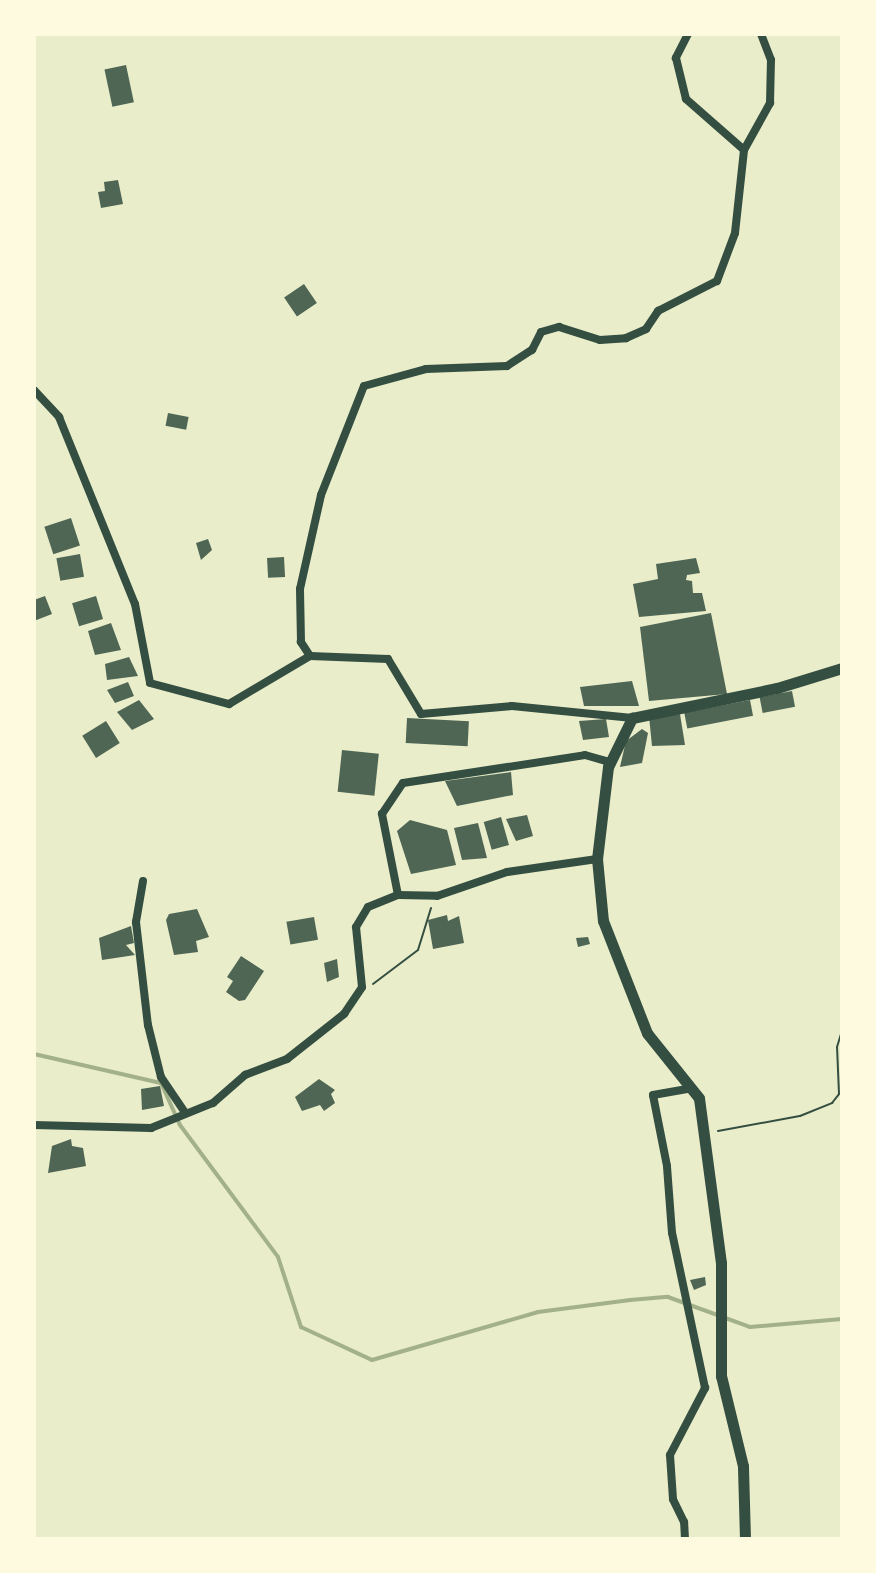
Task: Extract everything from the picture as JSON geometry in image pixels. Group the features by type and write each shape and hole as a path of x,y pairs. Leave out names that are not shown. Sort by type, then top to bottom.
{"street":[{"path":"688,34 676,58 686,99 744,150"},
{"path":"310,656 301,642 300,589 321,495 364,386 426,369 507,366 532,350 541,332 559,327 600,340 626,338 646,329 658,311 717,281 735,233 744,150 770,103 771,60 761,34"},
{"path":"34,390 59,417 135,604 150,683 229,704 310,656 388,659 421,714 512,706 632,718 777,688 842,669"},
{"path":"632,718 610,762 597,859 603,921 647,1033 699,1098 722,1311 721,1376 743,1466 745,1539"},
{"path":"398,895 382,814 403,783 585,755 610,762"},
{"path":"34,1125 151,1128 184,1111 213,1103 245,1075 287,1059 329,1030 362,987 359,916 398,895 437,896 479,878 597,859"},
{"path":"143,881 136,922 148,1025 161,1077 184,1111"},
{"path":"685,1539 673,1499 670,1455 705,1388 686,1295 653,1095 691,1088"}],"path":[{"path":"362,987 381,982 418,950 437,896"},
{"path":"705,1133 800,1116 832,1103 839,1094 837,1047 842,1031"}],"building":[{"path":"126,65 134,102 112,107 104,70"},
{"path":"118,180 123,204 101,208 98,192 105,191 104,182"},
{"path":"304,284 317,303 297,316 284,297"},
{"path":"168,413 189,417 186,430 166,426"},
{"path":"71,518 80,546 53,554 44,527"},
{"path":"208,539 212,550 201,560 196,543"},
{"path":"80,554 84,577 60,581 56,558"},
{"path":"284,557 285,577 268,578 267,558"},
{"path":"696,558 700,573 687,575 686,580 692,581 693,593 702,593 706,611 639,617 633,584 658,579 656,564"},
{"path":"45,596 52,614 34,621 34,600"},
{"path":"96,596 103,619 79,626 72,603"},
{"path":"711,613 727,694 649,701 640,627"},
{"path":"111,623 121,650 95,655 88,631"},
{"path":"129,657 138,676 107,680 105,664"},
{"path":"632,681 639,706 584,706 580,687"},
{"path":"128,682 134,696 115,703 107,690"},
{"path":"792,691 795,707 763,713 760,697"},
{"path":"139,700 154,719 132,730 117,712"},
{"path":"750,700 753,716 687,728 684,713"},
{"path":"680,714 685,745 652,746 649,716"},
{"path":"407,718 469,721 468,746 406,743"},
{"path":"606,719 609,737 583,740 579,721"},
{"path":"106,721 120,743 96,758 82,736"},
{"path":"642,729 648,733 642,763 620,767 626,741"},
{"path":"342,750 379,754 374,796 338,792"},
{"path":"511,772 513,795 457,806 445,781"},
{"path":"527,815 533,836 516,841 506,819"},
{"path":"501,817 509,845 492,850 484,822"},
{"path":"410,820 447,830 456,865 411,874 397,831"},
{"path":"478,823 487,858 462,860 454,828"},
{"path":"197,909 209,937 196,941 198,952 174,955 166,920 169,914"},
{"path":"447,915 448,921 459,916 464,943 433,949 428,920"},
{"path":"314,917 318,940 290,945 286,922"},
{"path":"131,926 134,943 126,945 135,955 102,960 99,938"},
{"path":"588,937 590,944 578,947 576,938"},
{"path":"241,956 264,971 245,1000 239,1001 226,992 233,981 227,977"},
{"path":"337,959 339,977 327,982 324,963"},
{"path":"319,1079 335,1090 331,1094 335,1103 324,1111 320,1105 302,1111 295,1097"},
{"path":"160,1086 164,1106 142,1110 141,1089"},
{"path":"71,1139 72,1146 83,1148 86,1166 48,1173 52,1146"},
{"path":"705,1277 706,1285 694,1290 690,1280"}],"waterway":[{"path":"34,1054 161,1083 180,1125 278,1257 301,1327 372,1360 538,1312 630,1300 668,1297 750,1327 842,1319"}]}
